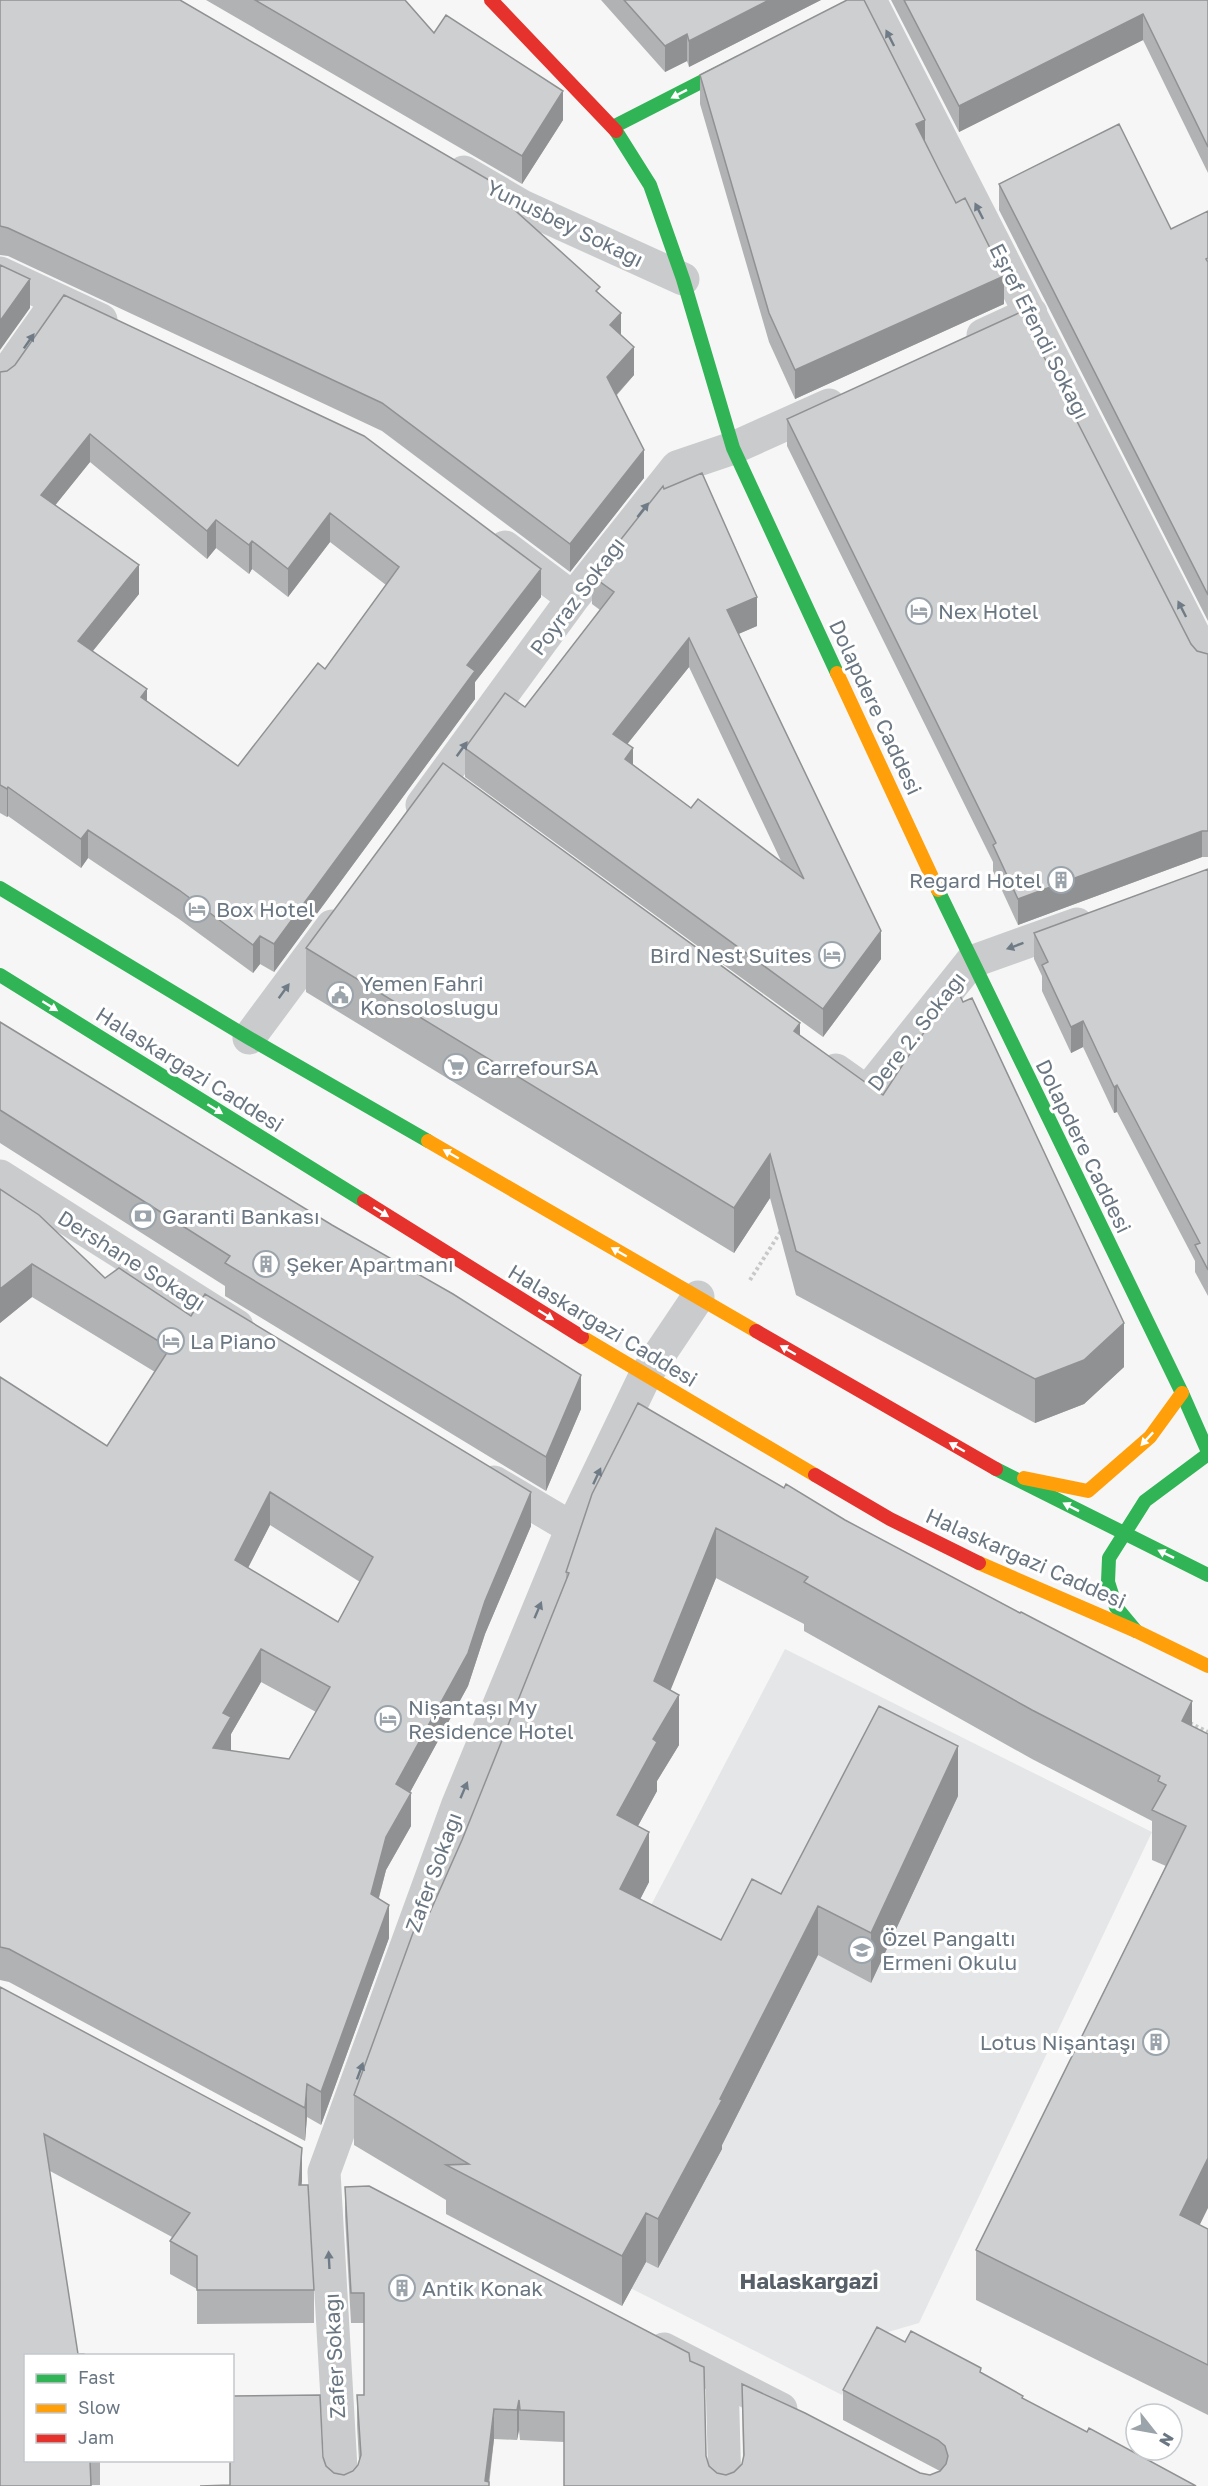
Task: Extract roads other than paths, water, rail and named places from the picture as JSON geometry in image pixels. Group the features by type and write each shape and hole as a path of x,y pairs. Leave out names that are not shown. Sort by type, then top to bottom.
{"main road":[{"name":"Dolapdere Caddesi","path":"491,0 613,127 650,185 683,279 733,448 970,963 1182,1392 1208,1453"},
{"path":"613,127 748,58"},
{"path":"0,888 249,1038 1008,1476 1208,1575"},
{"name":"Halaskargazi Caddesi","path":"0,975 645,1376 890,1519 975,1561 1136,1631 1208,1666"},
{"path":"1008,1476 1088,1491 1150,1437 1182,1392"},
{"path":"1136,1631 1116,1607 1108,1582 1109,1558 1145,1501 1208,1453"}],"street":[{"name":"Eşref Efendi Sokağı","path":"861,2 1031,314 1208,662"},
{"name":"Yunusbey Sokağı","path":"443,160 522,206 683,279"},
{"path":"0,273 131,334"},
{"path":"0,382 58,300"},
{"path":"957,347 1031,314"},
{"name":"Poyraz Sokağı","path":"404,829 573,598 677,467 733,448 861,390"},
{"path":"478,527 573,598"},
{"path":"439,781 467,802"},
{"path":"249,1038 348,905"},
{"name":"Dere 2. Sokağı","path":"810,1051 867,1092 970,963 1100,915"},
{"name":"Dershane Sokağı","path":"0,1176 266,1344"},
{"name":"Zafer Sokağı","path":"342,2486 324,2172 458,1804 572,1528 645,1376 698,1297"},
{"path":"470,1467 572,1528"},
{"path":"292,2155 355,2188"},
{"path":"638,2335 805,2422"},
{"path":"722,2379 725,2486"}],"place":[{"name":"Nex Hotel","path":"919,611"},
{"name":"Regard Hotel","path":"1061,880"},
{"name":"Box Hotel","path":"197,909"},
{"name":"Bird Nest Suites","path":"832,955"},
{"name":"Yemen Fahri Konsolosluğu","path":"340,995"},
{"name":"CarrefourSA","path":"456,1067"},
{"name":"Garanti Bankası","path":"143,1216"},
{"name":"Şeker Apartmanı","path":"266,1264"},
{"name":"La Piano","path":"171,1341"},
{"name":"Nișantașı My Residence Hotel","path":"388,1719"},
{"name":"Özel Pangaltı Ermeni Okulu","path":"862,1950"},
{"name":"Lotus Nişantaşı","path":"1156,2042"},
{"name":"Antik Konak","path":"402,2288"}],"district":[{"name":"Halaskargazi","path":"809,2280"}]}
